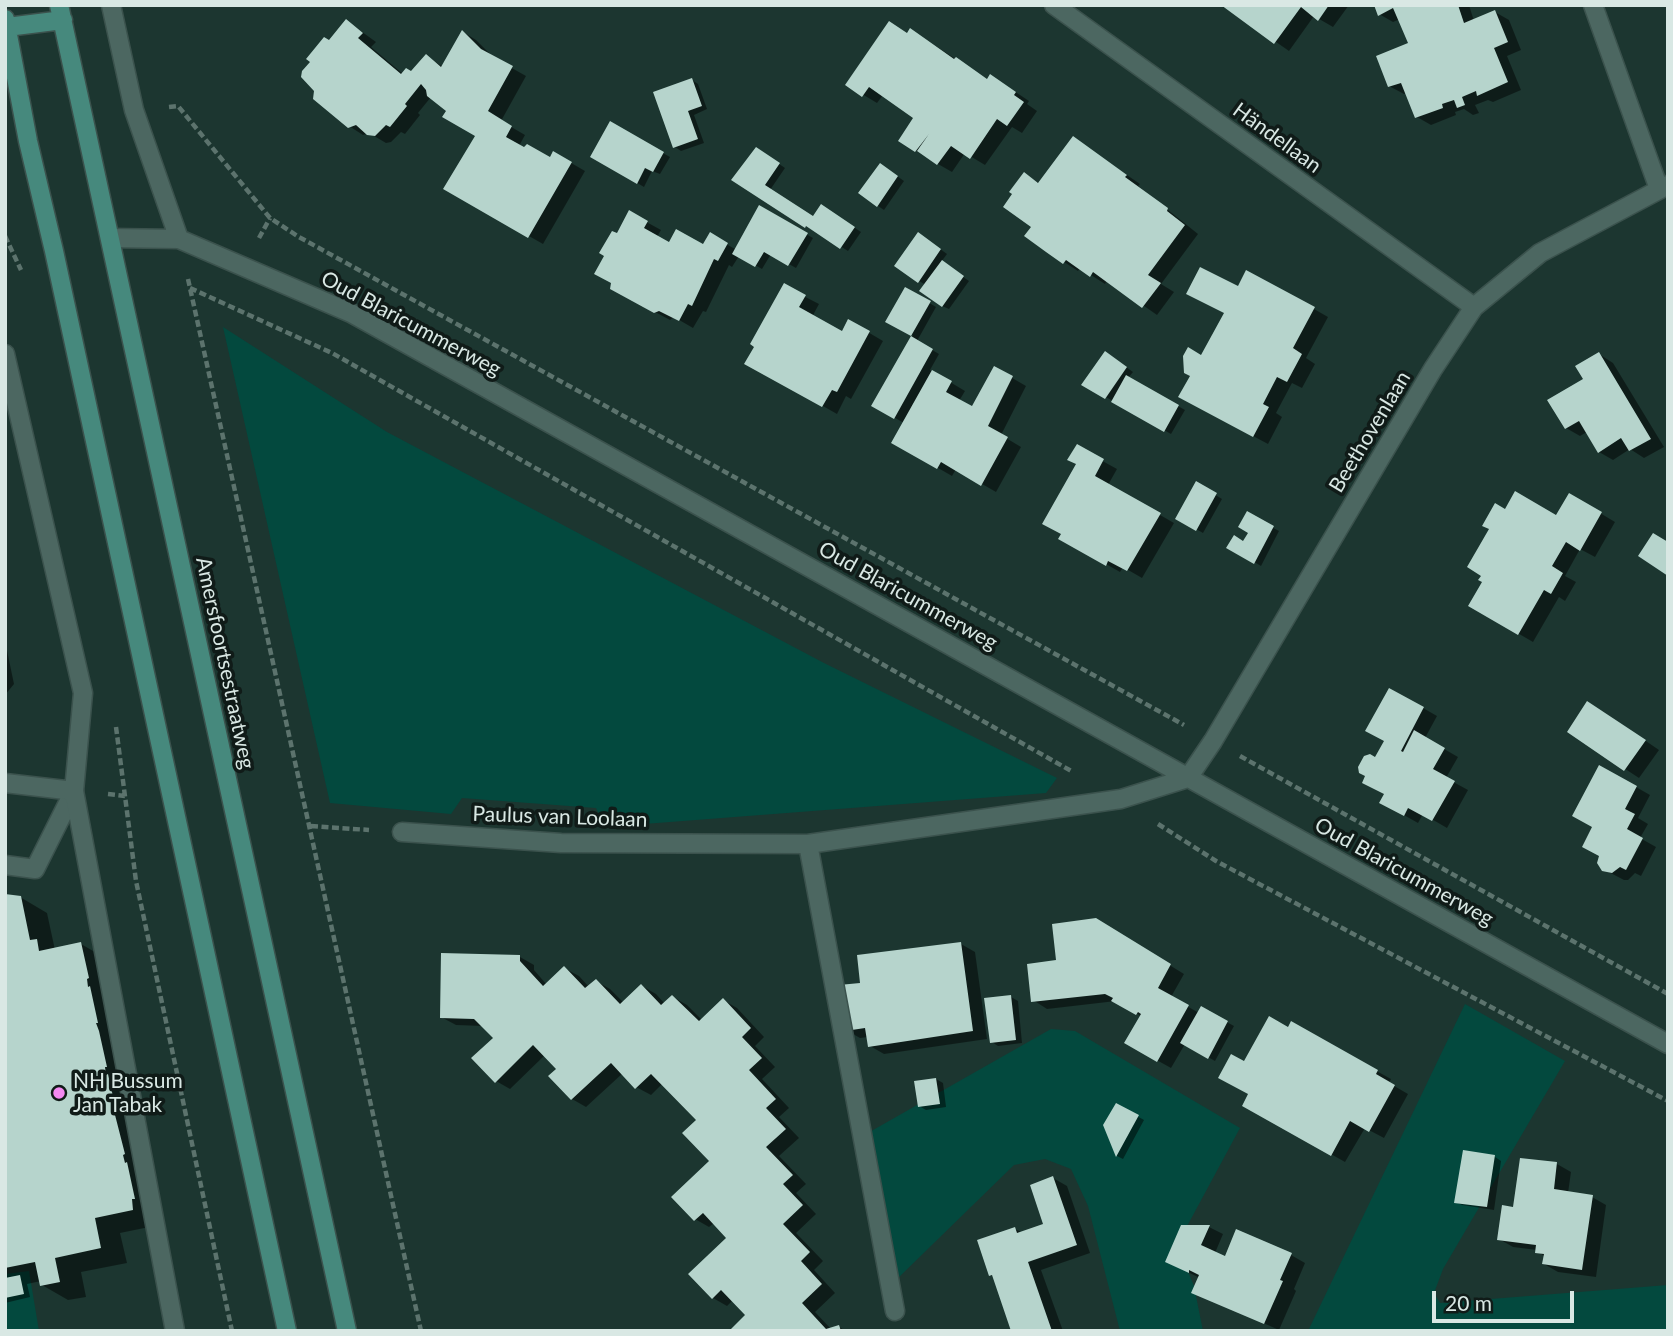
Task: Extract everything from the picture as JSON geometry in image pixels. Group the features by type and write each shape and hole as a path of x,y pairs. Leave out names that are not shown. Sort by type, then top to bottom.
{"main road":[{"path":"61,13 6,24 28,141 72,333 287,1331"},
{"name":"Amersfoortsestraatweg","path":"61,13 347,1331"}],"street":[{"path":"111,5 134,110 179,239"},
{"name":"Händellaan","path":"1054,5 1474,307"},
{"path":"1593,5 1663,187"},
{"name":"Beethovenlaan","path":"1188,778 1213,741 1433,369 1474,307 1540,253 1663,187"},
{"name":"Oud Blaricummerweg","path":"110,238 179,239 351,313 1668,1044"},
{"path":"5,354 83,693 75,791 175,1331"},
{"name":"Paulus van Loolaan","path":"402,832 561,843 808,844 1121,799 1188,778"},
{"path":"5,783 75,791"},
{"path":"5,865 35,869 75,791"},
{"path":"808,844 895,1311"}],"path":[{"path":"134,110 178,106 270,218 299,237 1668,994"},
{"path":"5,236 22,273"},
{"path":"179,239 421,1331"},
{"path":"190,289 332,353 1121,799 1216,861 1668,1101"},
{"path":"115,718 136,881 232,1331"},
{"path":"311,826 402,832"}],"green space":[{"path":"223,327 387,432 824,663 1057,778 1046,793 605,827 596,808 462,798 451,814 330,803"},
{"path":"1465,1004 1565,1061 1443,1269 1434,1293 1440,1303 1668,1285 1668,1331 1308,1331"},
{"path":"1051,1029 1075,1031 1240,1128 1185,1230 1182,1257 1194,1286 1203,1331 1120,1331 1088,1206 1071,1169 1045,1159 1014,1165 896,1280 859,1138"},
{"path":"29,1271 39,1331 5,1331 5,1274"}],"building":[{"path":"1221,5 1329,5 1318,21 1301,7 1274,44"},
{"path":"1374,5 1458,5 1464,23 1495,10 1508,42 1494,48 1508,82 1477,96 1476,91 1462,97 1465,105 1457,108 1454,100 1442,104 1443,108 1415,118 1401,83 1388,87 1376,56 1408,43 1393,8 1378,16"},
{"path":"346,19 363,33 358,38 401,74 406,68 411,71 426,54 441,67 462,30 481,49 513,66 488,111 512,126 506,137 524,147 527,144 550,157 553,151 572,162 528,238 443,189 475,136 442,117 446,111 427,96 421,84 390,127 386,125 375,136 367,135 356,125 348,128 313,99 314,91 301,77 302,71 310,62 306,59 324,37 329,40"},
{"path":"889,21 907,33 910,28 987,79 990,74 1016,92 1014,95 1024,102 1007,126 997,119 970,159 951,146 937,165 917,151 929,134 915,152 898,141 913,118 869,87 862,97 845,85"},
{"path":"692,78 702,106 688,111 698,139 673,148 653,92"},
{"path":"610,121 664,152 653,172 645,168 637,184 590,157"},
{"path":"1073,136 1127,175 1125,177 1168,208 1167,211 1185,225 1148,275 1161,283 1142,308 1093,272 1090,277 1066,260 1063,264 1046,252 1024,236 1031,227 1003,207 1012,194 1009,192 1024,172 1038,183"},
{"path":"756,147 780,163 765,185 813,216 821,204 855,227 840,249 731,180"},
{"path":"880,163 898,176 877,207 858,193"},
{"path":"759,205 808,233 788,266 764,252 755,267 732,254"},
{"path":"629,210 648,221 644,228 669,242 676,229 703,244 710,232 728,243 718,261 714,259 692,306 688,304 679,321 659,311 654,313 610,289 611,283 594,274 604,256 599,253 612,231 617,233"},
{"path":"918,232 941,249 918,283 894,266"},
{"path":"942,260 964,276 942,307 919,291"},
{"path":"1200,267 1238,286 1246,270 1315,307 1293,348 1302,354 1287,382 1277,377 1263,404 1269,407 1253,437 1178,397 1190,376 1184,373 1183,356 1188,347 1201,355 1224,313 1186,294"},
{"path":"784,283 806,295 799,307 842,331 848,319 870,331 837,392 832,390 822,407 744,364 754,347 750,344"},
{"path":"905,287 931,301 911,336 885,322"},
{"path":"911,336 933,349 894,419 871,406"},
{"path":"1105,351 1127,367 1105,399 1081,385"},
{"path":"1599,352 1651,439 1629,451 1621,438 1598,453 1579,421 1565,429 1547,400 1583,379 1575,366"},
{"path":"994,366 1013,376 988,426 1008,437 981,486 941,462 937,469 891,443 932,370 952,381 946,392 972,406"},
{"path":"1126,375 1179,405 1164,432 1111,402"},
{"path":"1077,444 1104,459 1095,476 1161,513 1127,571 1108,561 1106,566 1058,539 1061,534 1042,524 1076,464 1067,460"},
{"path":"1196,481 1217,493 1196,531 1175,519"},
{"path":"1515,491 1556,515 1569,493 1602,512 1580,551 1566,542 1552,566 1563,573 1551,594 1544,590 1518,635 1468,606 1482,582 1478,580 1481,576 1467,567 1489,529 1482,526 1495,503 1505,509"},
{"path":"1247,511 1274,526 1254,564 1226,548 1234,535 1243,541 1248,533 1238,527"},
{"path":"1653,533 1668,542 1668,576 1638,556"},
{"path":"1389,688 1424,707 1401,751 1403,752 1414,730 1445,748 1433,769 1455,781 1432,821 1408,808 1404,816 1379,803 1384,794 1362,783 1365,776 1359,773 1358,767 1364,756 1370,754 1375,757 1384,741 1365,731"},
{"path":"1587,701 1646,740 1624,771 1567,732"},
{"path":"1599,765 1637,786 1625,809 1635,814 1627,829 1643,838 1626,870 1620,867 1612,873 1602,871 1597,863 1599,856 1582,847 1592,827 1572,816"},
{"name":"NH Bussum Jan Tabak","path":"5,894 21,896 30,940 37,939 39,951 81,942 89,978 88,987 90,986 107,1067 106,1075 108,1074 125,1154 123,1155 135,1199 132,1199 133,1210 95,1218 101,1248 55,1258 60,1282 40,1286 35,1262 5,1268"},
{"path":"1096,918 1171,964 1158,988 1189,1005 1157,1062 1124,1043 1141,1014 1138,1012 1136,1015 1111,1001 1113,998 1105,994 1031,1002 1027,964 1056,960 1052,924"},
{"path":"961,942 973,1031 868,1047 865,1028 845,1031 839,985 860,983 857,955"},
{"path":"441,953 520,955 520,961 543,986 564,966 585,988 596,979 620,1004 641,984 661,1005 672,995 699,1021 723,998 751,1028 742,1037 762,1058 749,1070 776,1099 766,1108 786,1129 766,1147 793,1175 783,1184 803,1205 783,1224 810,1252 801,1261 822,1284 802,1303 826,1329 839,1325 841,1331 729,1331 745,1315 721,1290 712,1299 688,1274 726,1238 703,1213 694,1221 671,1197 709,1161 682,1133 696,1120 651,1074 635,1089 611,1063 571,1100 548,1076 556,1069 533,1045 495,1083 471,1058 493,1038 474,1019 440,1018"},
{"path":"1011,995 1016,1040 990,1043 984,998"},
{"path":"1201,1006 1228,1021 1208,1059 1180,1043"},
{"path":"1269,1016 1288,1027 1291,1021 1378,1070 1376,1074 1395,1085 1369,1132 1350,1121 1331,1156 1242,1106 1248,1094 1218,1078 1231,1054 1244,1061"},
{"path":"936,1078 940,1104 918,1107 914,1081"},
{"path":"1116,1103 1139,1115 1116,1157 1103,1125"},
{"path":"1463,1150 1495,1155 1487,1207 1454,1203"},
{"path":"1520,1158 1557,1162 1554,1189 1593,1195 1582,1270 1542,1264 1544,1254 1535,1253 1536,1245 1497,1240 1502,1205 1513,1207"},
{"path":"1053,1176 1077,1245 1028,1262 1052,1331 1011,1331 977,1240 1015,1227 1017,1233 1043,1224 1030,1185"},
{"path":"1181,1225 1210,1225 1201,1245 1225,1256 1236,1229 1292,1253 1264,1324 1191,1293 1199,1275 1165,1262"},
{"path":"20,1275 24,1294 5,1298 5,1278"}],"place":[{"name":"NH Bussum Jan Tabak","path":"59,1093"}]}
